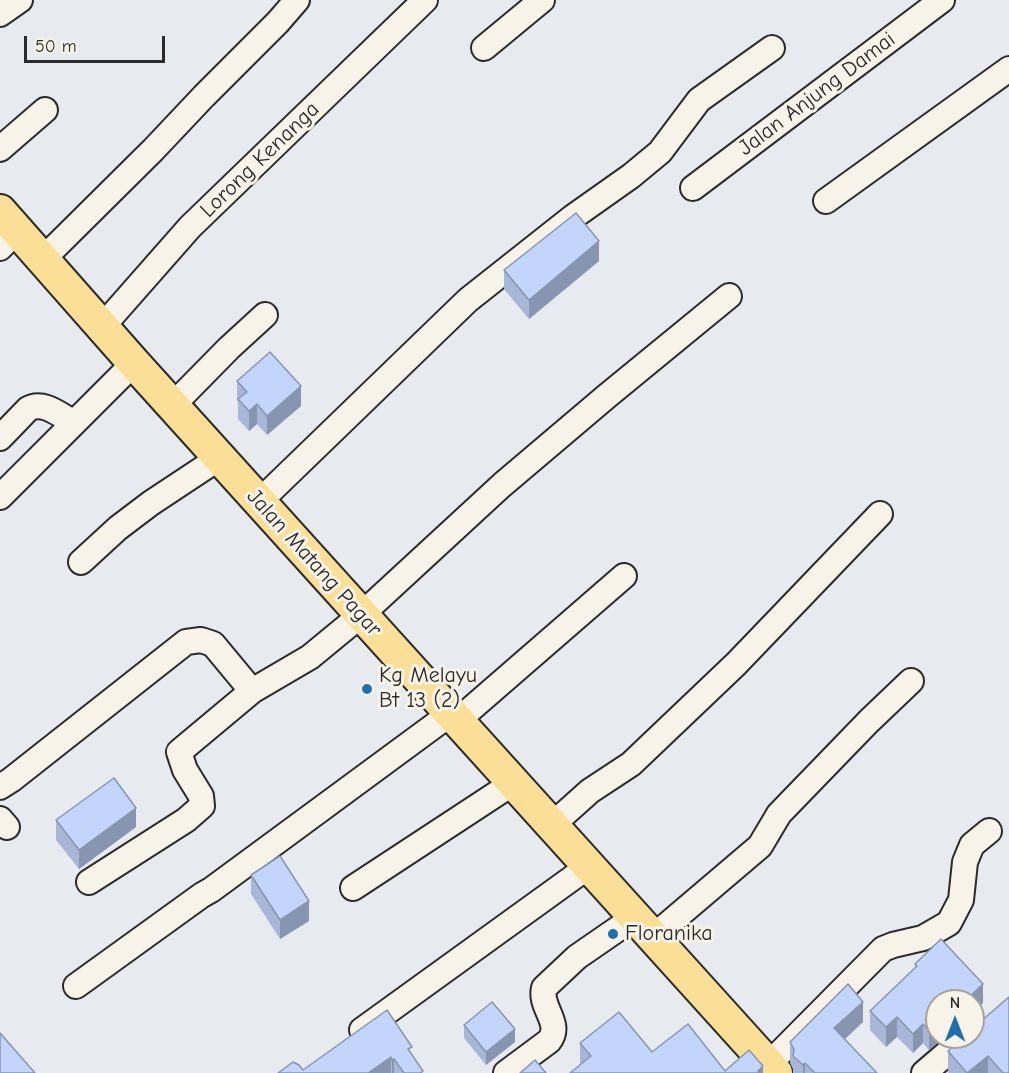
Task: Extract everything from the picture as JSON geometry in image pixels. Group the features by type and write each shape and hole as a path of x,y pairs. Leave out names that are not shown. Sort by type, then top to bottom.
{"main road":[{"name":"Jalan Matang Pagar","path":"6,230 43,259 172,406 772,1069"}],"street":[{"path":"0,14 20,0"},
{"path":"43,259 153,150 297,0"},
{"name":"Lorong Kenanga","path":"102,327 190,227 425,0"},
{"path":"484,48 542,0"},
{"name":"Jalan Anjung Damai","path":"693,188 942,0"},
{"path":"260,502 468,300 660,152 699,100 771,48"},
{"path":"826,201 1009,69"},
{"path":"0,149 45,110"},
{"path":"89,882 186,820 202,806 201,796 185,770 179,752 252,691 310,657 361,615 502,485 729,296"},
{"path":"172,406 265,315"},
{"path":"0,497 134,363"},
{"path":"0,438 33,406 45,407 74,423"},
{"path":"81,562 118,528 151,503 219,458"},
{"path":"552,825 590,791 631,764 736,664 880,514"},
{"path":"76,986 454,717 624,576"},
{"path":"0,787 186,642 201,640 213,644 252,691"},
{"path":"506,1073 553,1036 554,1025 543,1000 544,988 577,957 644,927 760,846 779,814 911,681"},
{"path":"353,888 513,783"},
{"path":"772,1069 883,948 923,938 949,923 961,900 965,862 972,845 989,831"},
{"path":"346,1042 589,866"},
{"path":"924,1073 952,1049"}],"building":[{"path":"576,213 599,241 529,300 504,270"},
{"path":"270,352 301,386 267,416 257,404 249,411 238,399 247,392 237,381"},
{"path":"114,778 136,808 79,850 56,820"},
{"path":"280,856 309,901 280,920 251,875"},
{"path":"941,939 983,984 978,989 925,989 925,1026 923,1024 913,1034 897,1017 886,1027 870,1011 917,966 915,964"},
{"path":"848,984 863,1002 834,1028 877,1073 815,1073 793,1056 794,1049 790,1042"},
{"path":"1009,997 1009,1073 1003,1073 988,1056 967,1073 948,1051 950,1049 985,1049 985,1018"},
{"path":"492,1002 515,1029 486,1052 464,1025"},
{"path":"387,1010 412,1047 408,1049 423,1071 420,1073 404,1073 391,1057 368,1073 278,1073 293,1062 303,1070"},
{"path":"619,1012 652,1052 688,1024 725,1071 749,1050 763,1066 758,1071 759,1073 570,1073 591,1056 580,1043"},
{"path":"0,1033 35,1073 0,1073"},
{"path":"535,1060 546,1073 520,1073"}],"place":[{"name":"Kg Melayu Bt 13 (2)","path":"367,689"},
{"name":"Floranika","path":"613,934"}]}
